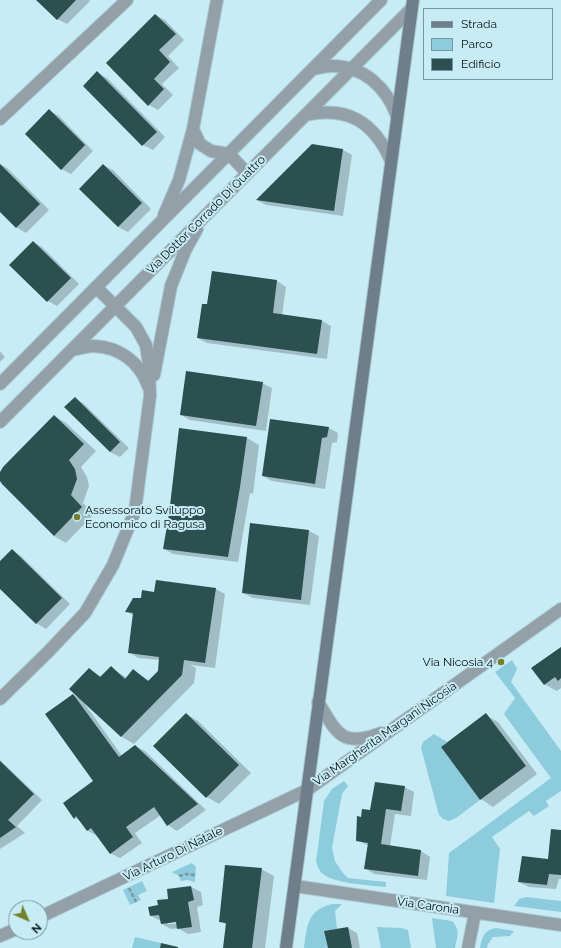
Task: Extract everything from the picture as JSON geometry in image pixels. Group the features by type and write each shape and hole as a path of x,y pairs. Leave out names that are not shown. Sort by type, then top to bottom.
{"street":[{"path":"0,119 127,0"},
{"path":"162,221 179,180 193,129 217,0"},
{"path":"0,384 381,0"},
{"path":"286,948 412,4"},
{"name":"Via Dottor Corrado Di Quattro","path":"0,422 306,115 412,4"},
{"path":"313,69 332,66 351,69 364,74 385,91 397,116"},
{"path":"306,115 321,112 336,112 365,124 376,134 385,147 391,161"},
{"path":"193,129 200,144 211,151 229,154 247,173"},
{"path":"0,699 85,613 113,565 135,511 150,396 171,286 185,251 204,216"},
{"path":"96,287 136,327 146,345 150,365 150,396"},
{"path":"72,350 93,346 114,349 132,360 144,376 150,396"},
{"name":"Via Margherita Margani Nicosia","path":"306,790 561,609"},
{"path":"318,702 335,730 348,738 368,738 394,728"},
{"name":"Via Arturo Di Natale","path":"48,913 306,790"},
{"name":"Via Caronia","path":"295,886 561,925"},
{"path":"468,948 475,913"}],"path":[{"path":"178,876 186,874 195,875"},
{"path":"129,888 136,902"}],"green space":[{"path":"512,660 517,669 511,682 561,751 561,791 546,801 549,806 534,816 529,811 492,837 500,849 494,903 446,896 449,853 551,778 504,714 515,698 495,672"},
{"path":"434,734 447,742 441,747 480,800 456,818 449,821 443,819 439,815 421,748 423,742"},
{"path":"344,781 348,786 342,794 332,848 335,861 348,878 386,882 386,887 350,883 332,879 320,871 316,862 324,801 332,789"},
{"path":"192,863 196,867 195,882 187,880 181,881 179,876 172,872"},
{"path":"142,881 147,891 138,895 141,900 130,905 123,890"},
{"path":"526,897 561,901 561,912 514,906 519,899"},
{"path":"332,904 342,904 335,911 337,929 324,931 328,948 304,948 306,933 313,915 318,910"},
{"path":"432,918 452,921 457,928 458,934 455,948 436,948"},
{"path":"377,927 401,928 408,930 411,948 381,948"},
{"path":"496,928 514,931 510,936 493,937 487,948 480,948 486,932"},
{"path":"135,937 161,943 160,948 132,948"}],"building":[{"path":"36,0 76,0 57,20"},
{"path":"155,14 176,34 159,50 170,62 154,79 164,89 148,106 106,63"},
{"path":"97,71 157,132 142,146 83,86"},
{"path":"49,109 85,145 61,170 25,134"},
{"path":"312,144 343,149 334,211 256,200"},
{"path":"0,164 40,204 16,228 0,212"},
{"path":"103,164 142,203 118,227 79,189"},
{"path":"33,241 71,278 47,302 9,265"},
{"path":"212,271 277,280 273,313 322,320 317,354 197,338 202,304 207,304"},
{"path":"186,371 263,382 256,426 180,415"},
{"path":"75,397 120,442 110,452 64,407"},
{"path":"54,415 84,444 69,460 75,469 77,479 71,495 82,507 54,536 2,484 0,481 0,472 3,467"},
{"path":"270,419 329,427 327,437 322,438 315,484 262,476"},
{"path":"179,428 247,437 228,557 163,549 169,514"},
{"path":"250,523 309,530 301,600 242,593"},
{"path":"12,549 62,598 36,624 0,589 0,561"},
{"path":"156,580 216,588 205,663 184,660 182,675 121,737 69,689 89,668 100,677 111,666 125,679 133,669 148,681 158,671 159,657 128,653 133,613 125,612 133,598 141,598 142,590 154,592"},
{"path":"561,647 561,678 558,681 555,677 544,685 531,668"},
{"path":"73,694 119,757 135,745 198,804 167,826 154,807 126,827 133,837 110,854 91,828 87,831 76,816 74,819 63,803 93,781 45,714"},
{"path":"186,713 239,765 206,798 153,746"},
{"path":"486,713 526,766 480,800 441,747"},
{"path":"0,761 34,794 8,820 16,827 0,838"},
{"path":"375,782 405,786 401,811 386,809 381,844 421,850 418,876 364,869 368,843 356,841 357,816 361,817 362,809 370,810"},
{"path":"551,829 561,830 561,875 549,874 547,885 518,882 522,856 548,859"},
{"path":"225,865 262,868 252,948 223,948 226,923 219,922"},
{"path":"191,886 194,900 188,902 192,927 177,929 176,922 161,924 159,915 150,916 148,907 158,905 157,900 168,899 167,889"},
{"path":"348,927 352,948 328,948 324,931"},
{"path":"161,943 178,947 178,948 160,948"}],"place":[{"name":"Assessorato Sviluppo Economico di Ragusa","path":"77,517"},
{"name":"Via Nicosia 4","path":"501,662"}]}
